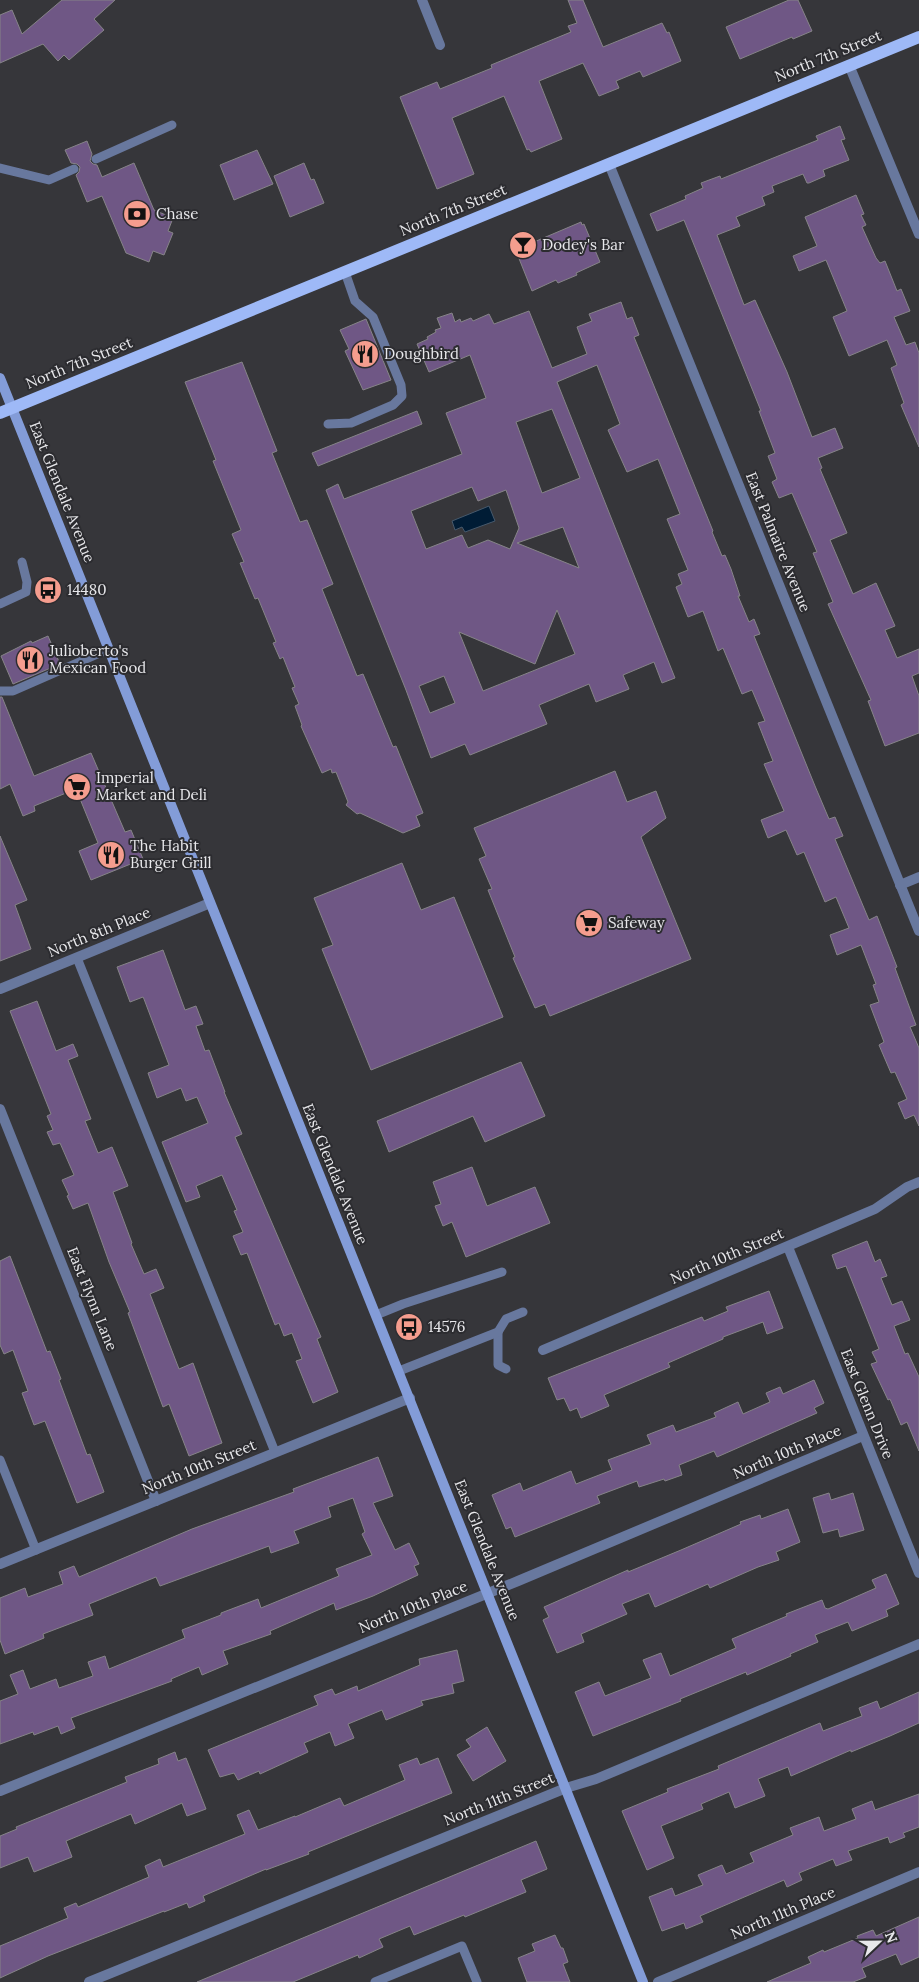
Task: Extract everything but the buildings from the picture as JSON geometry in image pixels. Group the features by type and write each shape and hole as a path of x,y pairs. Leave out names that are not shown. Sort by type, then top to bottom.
{"main road":[{"name":"North 7th Street","path":"0,413 919,37"},
{"name":"East Glendale Avenue","path":"0,378 643,1982"}],"street":[{"path":"422,0 440,45"},
{"path":"849,65 919,234"},
{"name":"East Palmaire Avenue","path":"609,164 919,931"},
{"path":"900,884 919,877"},
{"name":"North 8th Place","path":"0,989 210,903"},
{"name":"East Flynn Lane","path":"0,1109 156,1501"},
{"name":"North 10th Street","path":"543,1350 788,1247 875,1208 906,1187 919,1182"},
{"name":"East Glenn Drive","path":"788,1247 919,1572"},
{"name":"North 10th Street","path":"0,1564 410,1398"},
{"name":"North 10th Place","path":"0,1791 488,1593 863,1436"},
{"name":"North 11th Street","path":"90,1982 566,1788 596,1779 919,1644"},
{"name":"North 11th Place","path":"658,1982 919,1872"}],"lane":[{"path":"96,159 172,125"},
{"path":"0,168 49,180 74,169"},
{"path":"328,424 352,423 393,405 402,396 402,385 373,317 355,300 345,272"},
{"path":"0,604 26,592 27,582 22,562"},
{"path":"0,691 13,691 109,649"},
{"path":"77,958 275,1452"},
{"path":"376,1315 403,1304 502,1272"},
{"path":"506,1369 498,1366 498,1332 506,1319 523,1312"},
{"path":"399,1372 498,1332"},
{"path":"0,1460 36,1550"},
{"path":"374,1982 462,1946 477,1982"}],"water":[{"path":"489,506 495,521 465,532 462,527 455,530 452,521"}],"place":[{"name":"Chase","path":"137,214"},
{"name":"Dodey's Bar","path":"523,245"},
{"name":"Doughbird","path":"365,354"},
{"name":"14480","path":"48,590"},
{"name":"Julioberto's Mexican Food","path":"30,660"},
{"name":"Imperial Market and Deli","path":"77,787"},
{"name":"The Habit Burger Grill","path":"111,855"},
{"name":"Safeway","path":"589,923"},
{"name":"14576","path":"409,1327"}]}
